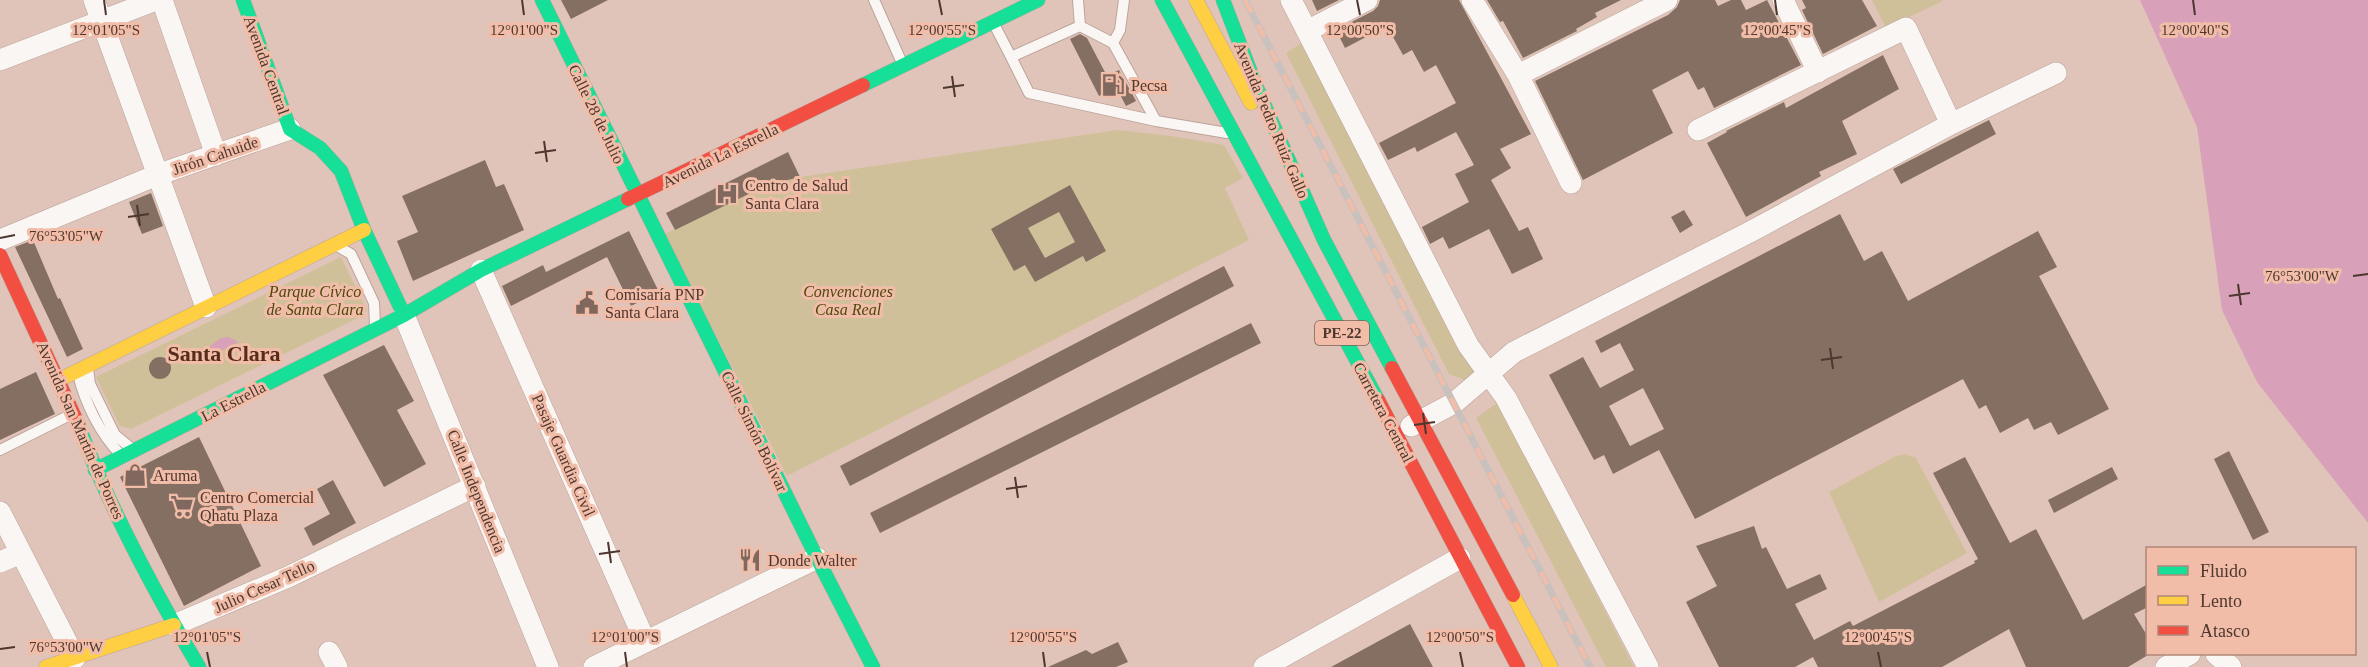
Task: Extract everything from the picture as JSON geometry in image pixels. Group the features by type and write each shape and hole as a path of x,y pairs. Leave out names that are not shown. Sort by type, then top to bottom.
{"main road":[{"name":"Avenida Central","path":"243,0 290,129"},
{"name":"Calle 28 de Julio","path":"542,0 638,194"},
{"name":"Avenida La Estrella","path":"404,315 482,270 1038,0"},
{"name":"Carretera Central","path":"1162,0 1396,434 1518,667"},
{"name":"Carretera Central","path":"1196,0 1422,420 1551,667"},
{"name":"Avenida Pedro Ruiz Gallo","path":"1222,0 1324,240"},
{"path":"290,129 320,148 341,171 364,230 404,315"},
{"name":"Calle Simón Bolívar","path":"638,194 873,667"},
{"path":"60,380 364,230"},
{"name":"Avenida San Martín de Porres","path":"0,255 60,380 94,470 174,625 199,667"},
{"name":"La Estrella","path":"94,470 404,315"},
{"name":"Julio Cesar Tello","path":"45,667 174,625"}],"street":[{"path":"94,0 206,307"},
{"path":"0,60 156,0"},
{"path":"162,0 216,155"},
{"path":"1290,0 1462,334 1488,375 1506,398 1648,667"},
{"path":"1307,31 1367,0"},
{"path":"1472,0 1518,75 1571,183"},
{"path":"1518,75 1667,0"},
{"path":"1783,0 1818,72"},
{"path":"1698,130 1906,28 1951,124"},
{"path":"1396,434 1454,403 1514,351 1748,233 1951,124 2056,73"},
{"name":"Jirón Cahuide","path":"0,240 157,175 290,129"},
{"name":"Pasaje Guardia Civil","path":"482,270 645,641"},
{"name":"Calle Independencia","path":"404,315 548,667"},
{"name":"Julio Cesar Tello","path":"174,625 288,577 475,486"},
{"path":"0,512 75,658"},
{"path":"0,562 21,553"},
{"path":"594,667 817,558"},
{"path":"1264,667 1460,558"},
{"path":"2166,667 2188,655"},
{"path":"2217,655 2231,667"}],"lane":[{"path":"874,0 903,65"},
{"path":"1078,0 1080,26"},
{"path":"1113,43 1120,30 1125,0"},
{"path":"993,22 1029,93 1156,121 1235,134"},
{"path":"1011,57 1080,26"},
{"path":"1080,26 1113,43 1156,121"},
{"path":"347,238 361,250 385,300 380,327"},
{"path":"334,244 351,254 374,303 380,327"},
{"path":"82,369 115,435 128,453"},
{"path":"0,450 74,413"}],"green space":[{"path":"1872,0 1942,0 1943,1 1886,28"},
{"path":"1303,42 1479,373 1473,383 1449,374 1286,53"},
{"name":"Convenciones Casa Real","path":"1118,130 1224,145 1243,178 1225,188 1249,240 787,476 665,234 767,185 800,177"},
{"name":"Parque Cívico de Santa Clara","path":"341,257 367,310 362,316 131,429 120,426 96,377"},
{"path":"1497,403 1634,667 1606,667 1476,418"},
{"path":"1905,454 1916,458 1967,553 1879,602 1829,492 1896,456"}],"shaded area":[{"path":"2140,0 2368,0 2368,523 2257,382 2222,310 2197,127"},
{"path":"228,337 239,342 207,358 210,346 221,338"}],"building":[{"path":"561,0 608,0 571,19"},
{"path":"1312,0 1339,0 1317,11"},
{"path":"1380,0 1459,0 1531,134 1500,149 1511,168 1491,180 1519,231 1528,227 1543,259 1512,274 1489,229 1449,249 1443,237 1430,244 1422,227 1469,202 1455,174 1474,165 1456,132 1417,152 1415,147 1388,160 1379,143 1456,103 1436,65 1424,72 1412,50 1403,55 1387,26 1345,48 1336,30 1373,11"},
{"path":"1487,0 1621,0 1595,13 1597,17 1576,29 1577,31 1523,58 1503,21 1500,22"},
{"path":"1680,0 1715,0 1718,6 1731,0 1741,0 1746,10 1767,0 1801,65 1714,108 1704,87 1698,90 1688,71 1652,90 1673,133 1583,180 1535,81 1668,15 1677,7"},
{"path":"1802,0 1862,0 1877,26 1823,54 1802,10 1806,8"},
{"path":"1080,34 1087,38 1107,76 1119,70 1136,101 1126,106 1116,87 1099,96 1070,39"},
{"path":"1883,55 1899,89 1842,121 1857,154 1819,172 1821,176 1746,217 1707,143 1784,102 1786,108"},
{"path":"1989,120 1996,134 1901,184 1893,169"},
{"name":"Centro de Salud Santa Clara","path":"788,152 800,177 767,185 675,230 666,213"},
{"path":"485,160 496,187 504,184 524,230 413,281 397,241 418,232 402,196"},
{"path":"1070,185 1106,251 1086,262 1083,256 1035,282 1025,265 1014,271 991,229","holes":["1059,212 1075,242 1045,258 1028,228"]},
{"path":"151,193 163,226 142,234 129,202"},
{"path":"1684,210 1693,225 1680,233 1671,217"},
{"path":"1840,214 1864,261 1882,251 1908,301 2038,231 2057,267 2039,276 2109,409 2058,435 2051,422 2034,430 2028,418 2000,433 1986,405 1979,409 1963,379 1695,519 1659,450 1613,474 1604,455 1594,460 1549,375 1583,357 1600,388 1634,370 1620,343 1601,353 1595,341","holes":["1643,388 1664,429 1630,446 1609,406"]},
{"path":"629,231 659,292 631,306 607,257 511,306 502,286 543,265 546,272"},
{"path":"33,240 58,299 60,298 83,349 67,357 15,247"},
{"path":"1224,266 1234,286 850,486 840,466"},
{"path":"1251,323 1261,343 880,533 870,513"},
{"path":"384,345 414,401 397,410 426,464 384,487 323,375"},
{"path":"160,357 168,360 171,368 168,376 160,379 152,376 149,368 152,360"},
{"path":"36,372 55,414 0,440 0,389"},
{"name":"Centro Comercial Qhatu Plaza","path":"199,437 261,566 184,606 120,477"},
{"path":"2229,451 2269,532 2253,540 2214,459"},
{"path":"1965,457 2010,543 2036,529 2083,620 2146,585 2146,608 2134,614 2146,634 2146,655 2148,655 2128,667 2026,667 2009,629 1942,667 1818,667 1813,657 1795,667 1719,667 1686,602 1717,586 1696,546 1754,526 1762,549 1766,547 1787,589 1820,574 1827,589 1795,604 1814,640 1850,621 1853,626 1975,563 1974,561 1978,559 1933,473"},
{"path":"2112,467 2118,479 2054,513 2048,500"},
{"path":"333,480 356,523 313,546 304,528 330,514 317,489"},
{"path":"1410,624 1433,667 1331,667"},
{"path":"1118,642 1128,662 1116,667 1048,667 1086,650 1092,654"}],"railway":[{"path":"1245,0 1590,667"}],"traffic: fast":[{"path":"243,0 290,129 320,148 341,171 364,230 404,315"},
{"path":"542,0 873,667"},
{"path":"863,85 1038,0"},
{"path":"1162,0 1378,400"},
{"path":"1223,0 1256,86 1324,240 1392,368"},
{"path":"95,470 404,315 481,270 628,199"},
{"path":"78,424 133,548 199,667"}],"traffic: slow":[{"path":"1196,0 1251,103"},
{"path":"59,380 364,230"},
{"path":"1513,595 1551,667"},
{"path":"46,667 174,625"}],"traffic: jam":[{"path":"628,199 863,85"},
{"path":"0,255 78,424"},
{"path":"1392,368 1513,595"},
{"path":"1378,400 1518,667"}],"place":[{"name":"Pecsa","path":"1113,85"},
{"name":"Centro de Salud Santa Clara","path":"727,194"},
{"name":"Comisaría PNP Santa Clara","path":"587,303"},
{"name":"Aruma","path":"135,475"},
{"name":"Centro Comercial Qhatu Plaza","path":"182,506"},
{"name":"Donde Walter","path":"750,560"}],"district":[{"name":"Santa Clara","path":"224,353"}]}
